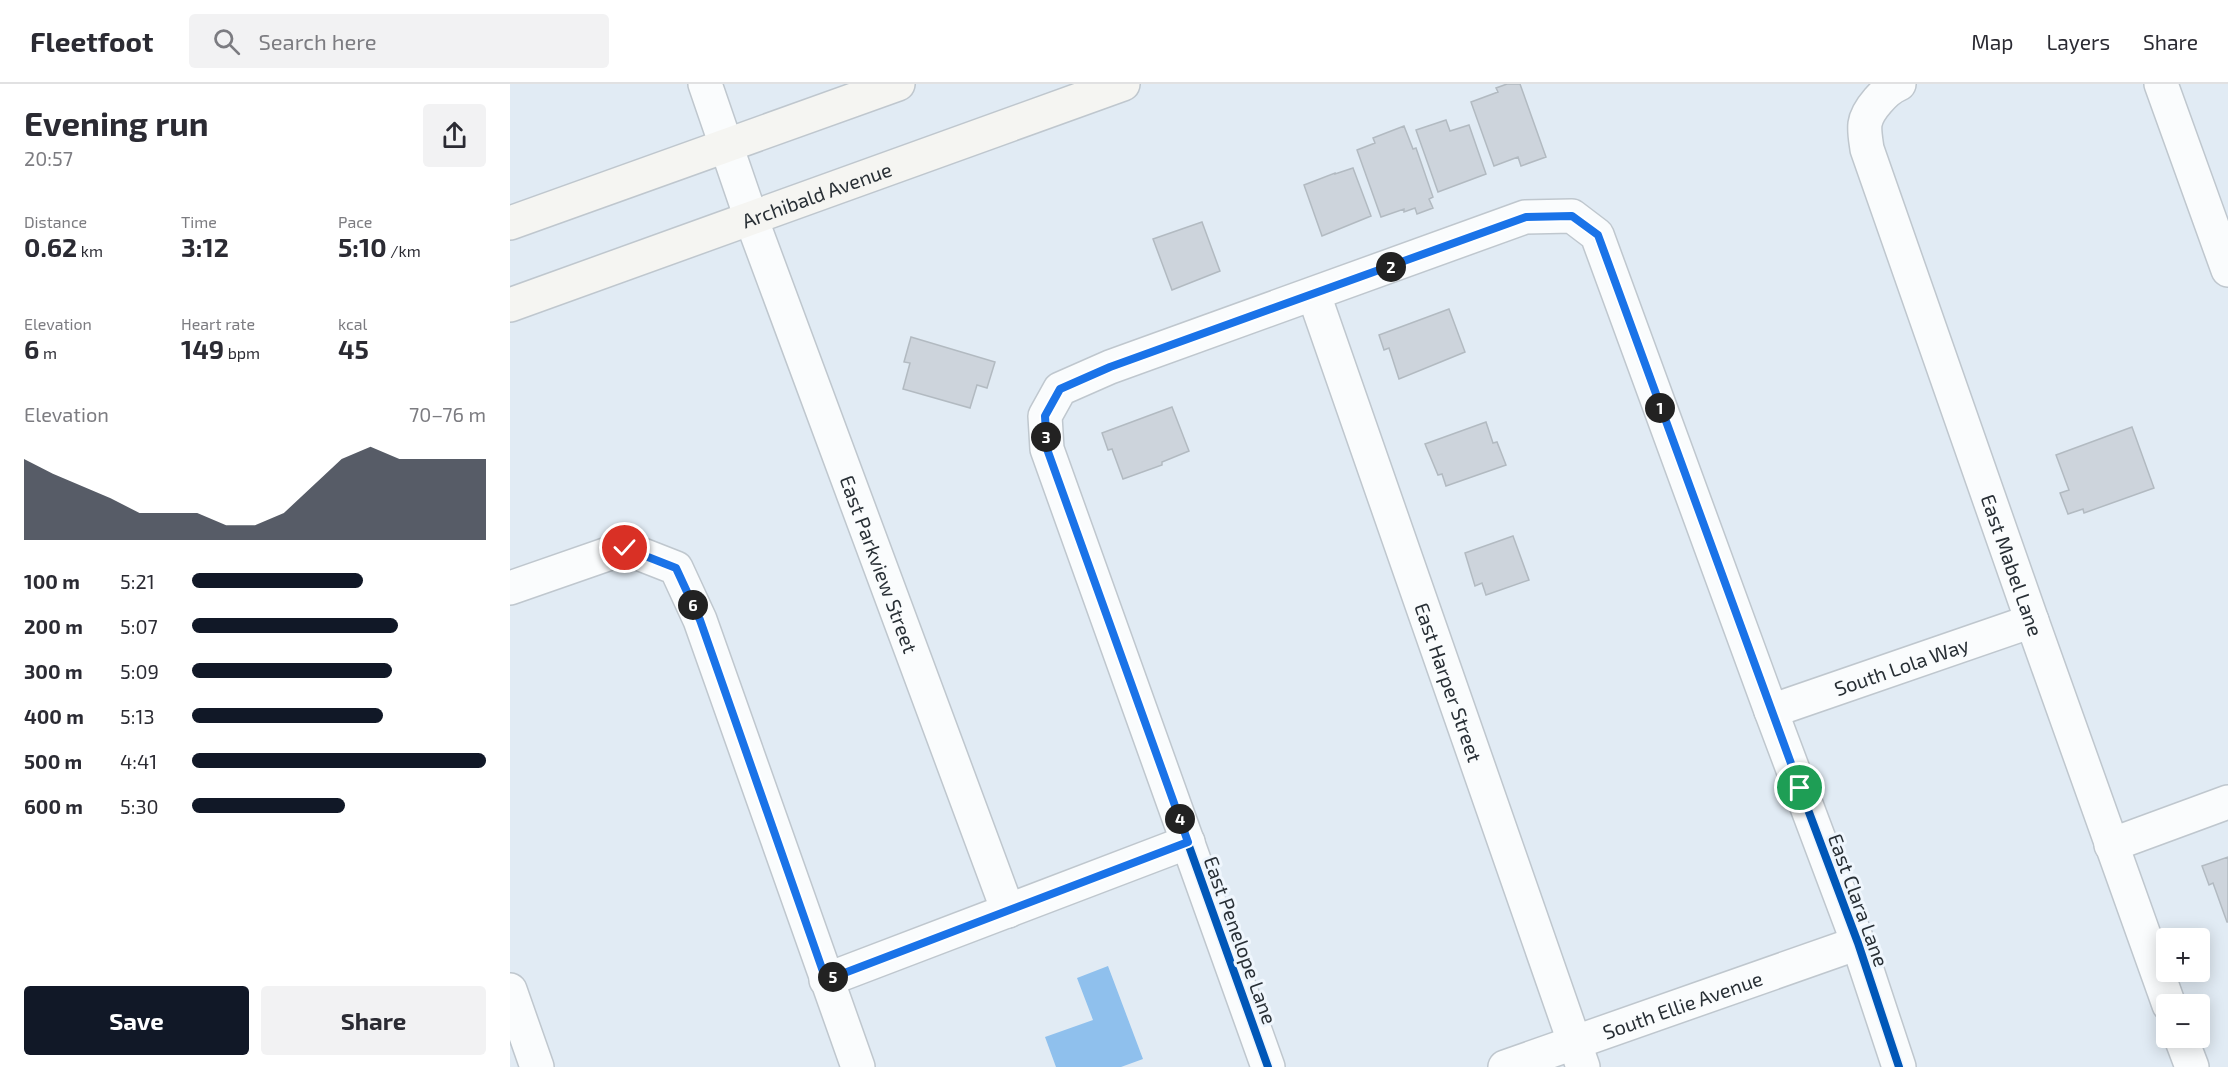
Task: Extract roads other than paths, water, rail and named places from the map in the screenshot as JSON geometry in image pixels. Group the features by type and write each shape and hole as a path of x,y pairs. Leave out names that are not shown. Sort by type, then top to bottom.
{"main road":[{"path":"510,223 898,84"},
{"name":"Archibald Avenue","path":"510,305 1123,84"}],"street":[{"name":"East Parkview Street","path":"705,84 751,218 1008,911"},
{"name":"East Mabel Lane","path":"1899,84 1893,86 1878,100 1865,123 1867,149 2165,994"},
{"path":"2161,84 2228,270"},
{"name":"East Clara Lane","path":"1314,295 1526,217 1572,216 1598,235 1858,943 1899,1067"},
{"name":"East Penelope Lane","path":"1268,1067 1047,449 1045,416 1060,389 1110,367 1314,295"},
{"name":"East Harper Street","path":"1314,295 1579,1055"},
{"path":"510,588 625,548 676,568 700,620 858,1067"},
{"name":"South Lola Way","path":"1771,711 2032,621"},
{"path":"2111,845 2228,802"},
{"path":"826,980 1188,842"},
{"name":"South Ellie Avenue","path":"1505,1067 1579,1055 1858,943"},
{"path":"510,990 537,1067"},
{"path":"2185,1048 2192,1067"}],"water":[{"path":"1108,966 1143,1059 1121,1067 1056,1067 1045,1037 1093,1020 1077,978"}]}
